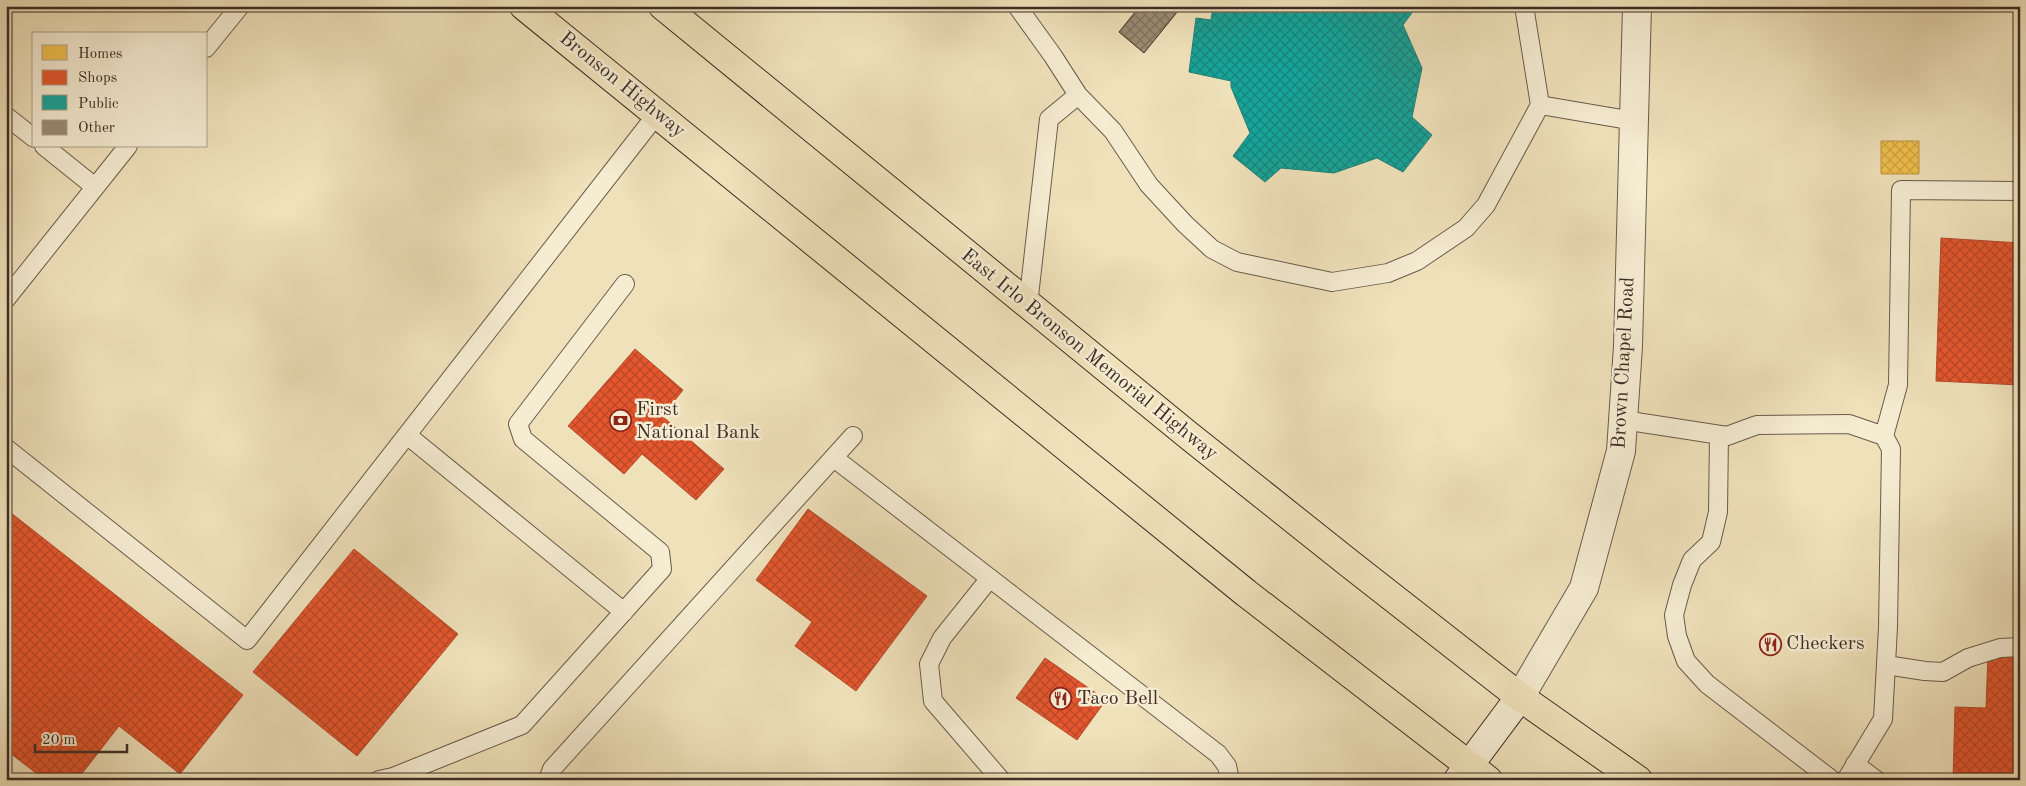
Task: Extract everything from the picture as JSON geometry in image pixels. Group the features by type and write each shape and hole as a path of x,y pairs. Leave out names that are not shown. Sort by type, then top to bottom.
{"highway":[{"name":"Bronson Highway","path":"524,6 1472,775"},
{"name":"East Irlo Bronson Memorial Highway","path":"663,6 1188,435 1520,698 1638,780"}],"street":[{"name":"Brown Chapel Road","path":"1472,775 1520,698 1584,588 1621,451 1628,336 1636,6"}],"lane":[{"path":"208,46 240,6"},
{"path":"1017,6 1053,56 1078,96 1113,131 1149,185 1185,224 1212,249 1237,262 1332,282 1395,270 1417,261 1466,228 1486,205 1540,105 1524,6"},
{"path":"1028,305 1049,119 1078,96"},
{"path":"1540,105 1634,121"},
{"path":"6,448 248,640 657,114"},
{"path":"6,116 32,136"},
{"path":"46,148 95,188"},
{"path":"6,299 126,148"},
{"path":"1884,436 1898,386 1901,190 2020,191"},
{"path":"379,780 393,777 522,725 662,568 660,552 523,440 518,424 625,284"},
{"path":"1623,420 1727,436 1757,425 1849,424 1884,436 1891,449 1883,719 1846,780"},
{"path":"407,435 624,612"},
{"path":"1719,435 1718,512 1711,542 1692,560 1682,585 1674,615 1677,636 1686,661 1707,684 1832,780"},
{"path":"548,780 552,769 853,436"},
{"path":"834,458 1218,754 1227,766 1230,780"},
{"path":"990,578 942,638 929,664 933,701 1001,780"},
{"path":"1886,665 1943,672 1968,658 2000,648 2020,647"},
{"path":"1855,764 1876,780"}],"building: Homes":[{"path":"1881,141 1919,141 1919,174 1881,174"}],"building: Shops":[{"path":"1941,238 2020,243 2020,385 1936,381"},
{"name":"First National Bank","path":"635,349 683,390 662,416 724,469 696,500 642,454 624,474 568,426"},
{"path":"6,509 243,695 180,774 119,726 77,780 45,780 6,750"},
{"path":"808,509 927,596 856,691 795,646 812,622 756,580"},
{"path":"354,549 458,634 357,756 253,672"},
{"path":"1988,654 2020,655 2020,780 1953,780 1955,707 1986,708"},
{"name":"Taco Bell","path":"1045,658 1106,700 1077,740 1016,698"}],"building: Public":[{"path":"1213,6 1417,6 1403,25 1422,68 1412,117 1432,135 1403,172 1377,158 1334,173 1281,168 1265,182 1233,156 1250,133 1231,87 1231,81 1189,72 1196,18 1211,20"}],"building: Other":[{"path":"1140,6 1182,6 1144,53 1119,32"}],"place":[{"name":"First National Bank","path":"620,421"},
{"name":"Checkers","path":"1770,644"},
{"name":"Taco Bell","path":"1061,699"}]}
